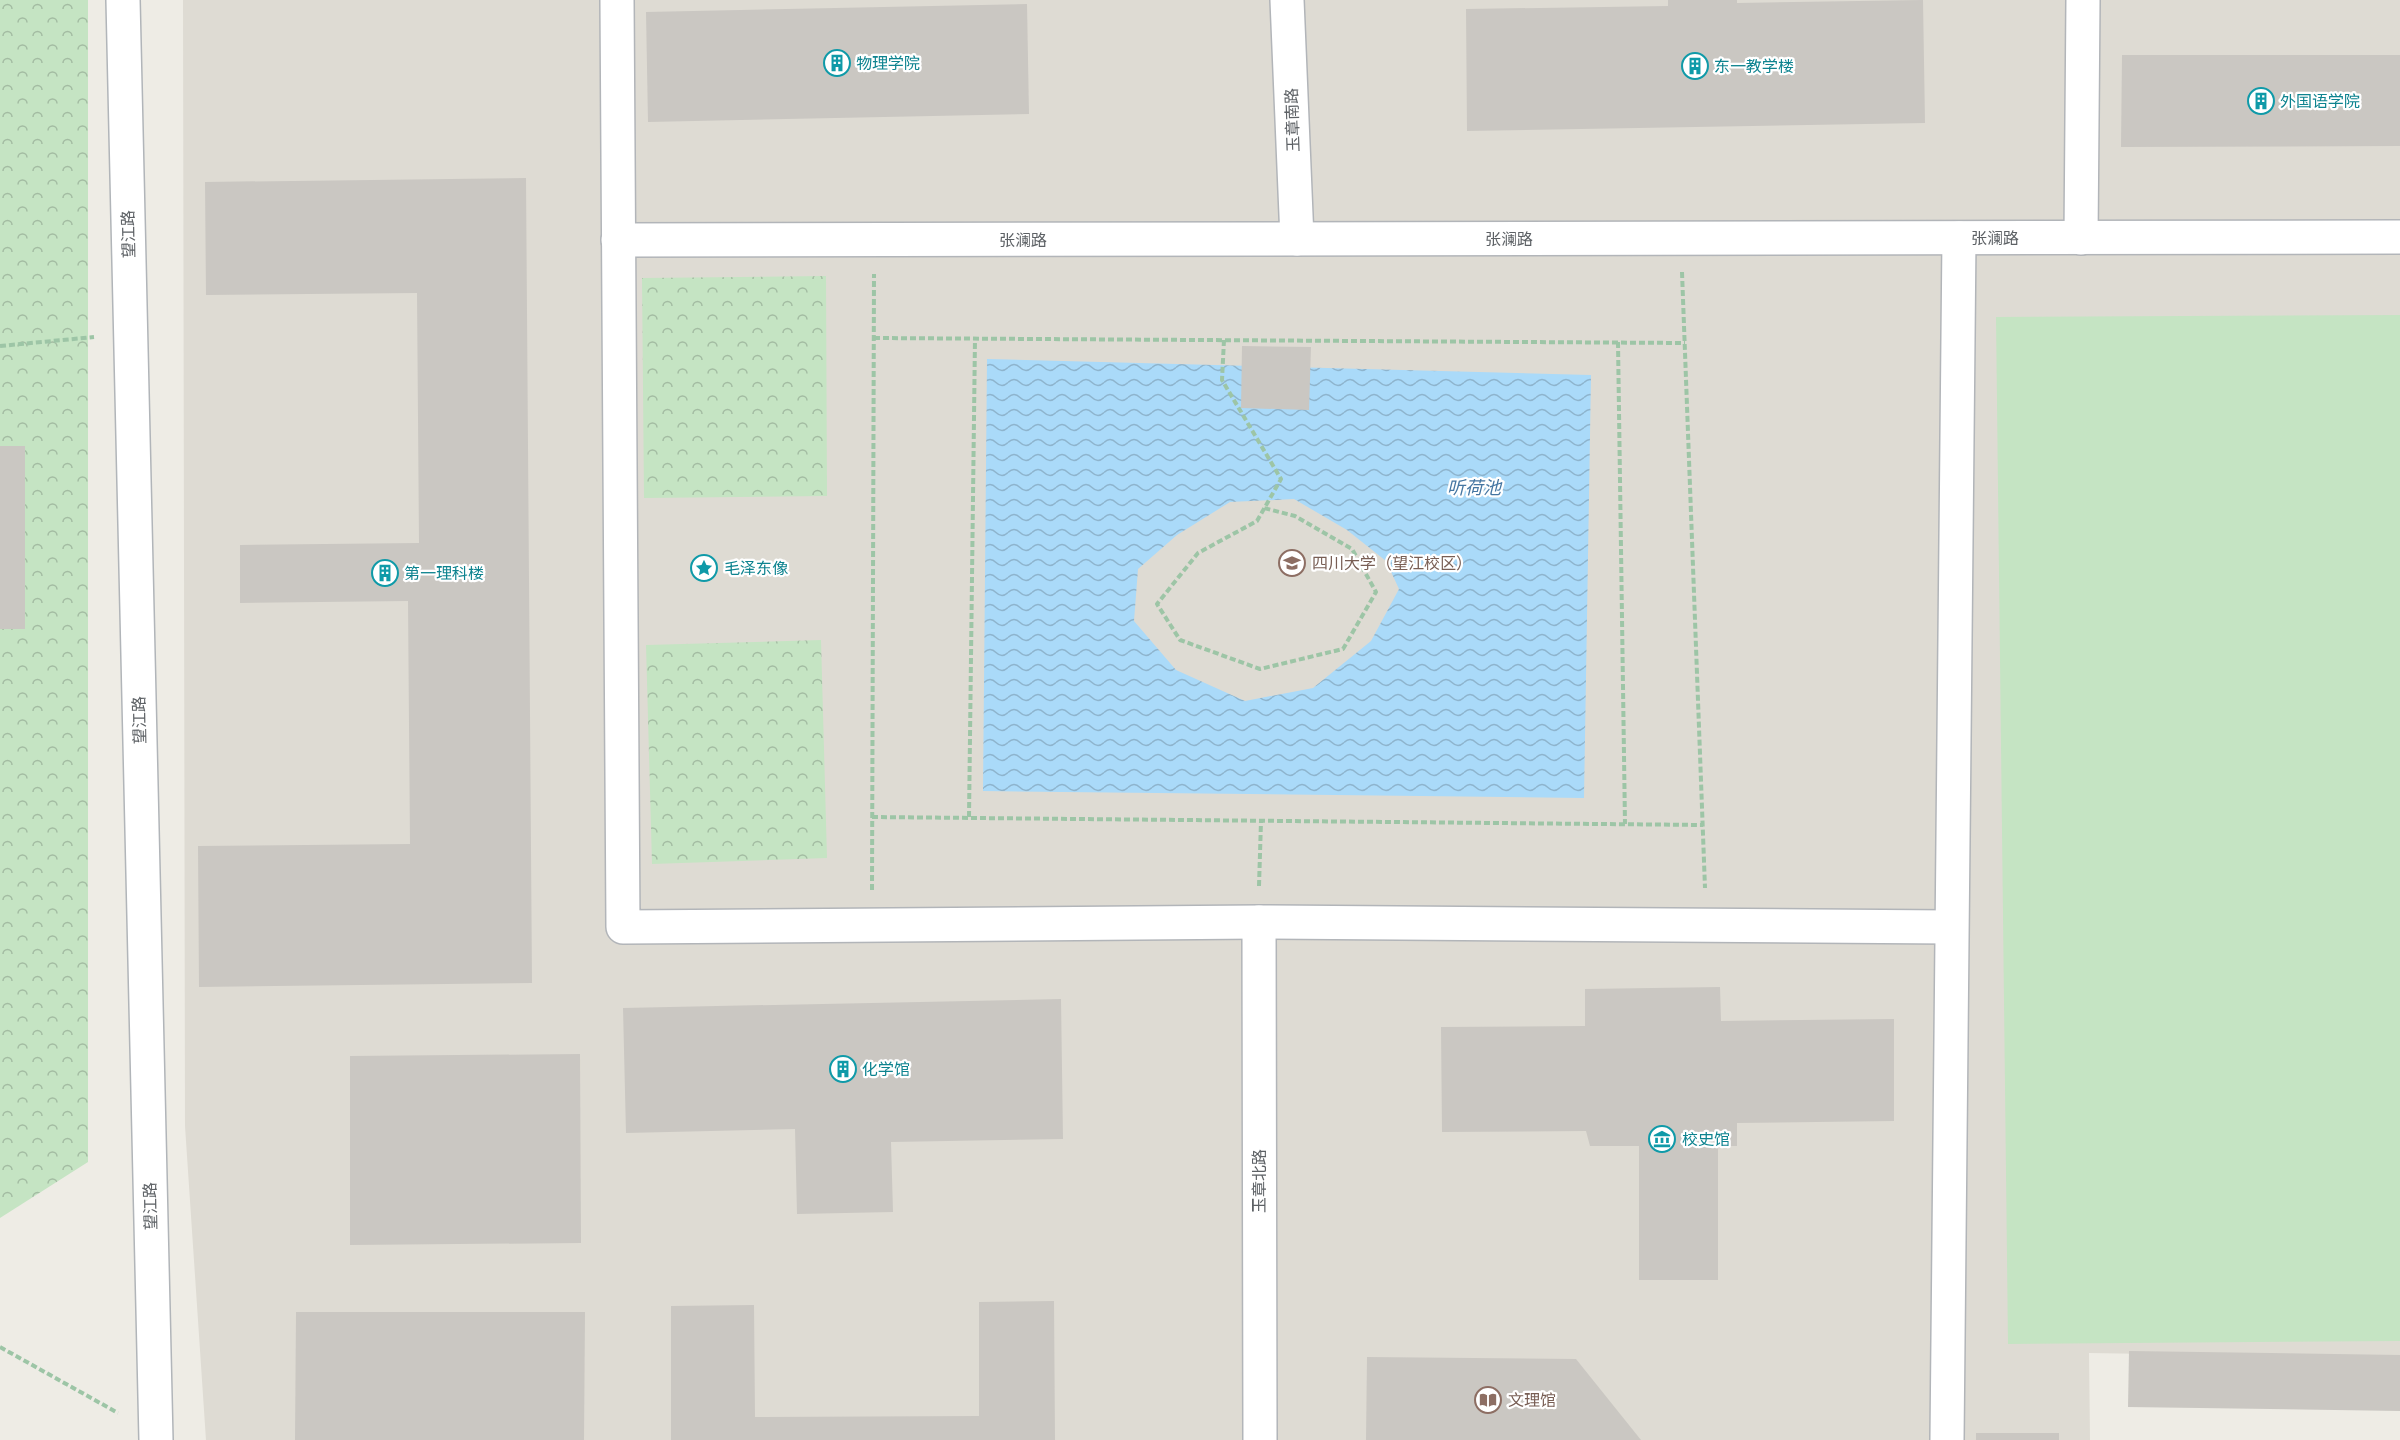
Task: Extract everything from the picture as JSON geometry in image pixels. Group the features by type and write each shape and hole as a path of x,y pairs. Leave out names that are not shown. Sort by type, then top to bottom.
{"street":[{"name":"望江路","path":"123,0 156,1437"},
{"path":"617,0 623,927 1259,922 1951,927"},
{"name":"玉章南路","path":"1287,0 1297,239"},
{"path":"2081,238 2083,0"},
{"name":"张澜路","path":"618,240 2400,237"},
{"path":"1947,1440 1959,238"},
{"name":"玉章北路","path":"1259,922 1260,1440"}],"path":[{"path":"1681,238 1707,925"},
{"path":"872,925 874,240"},
{"path":"0,346 130,334"},
{"path":"874,338 1685,343"},
{"path":"969,817 975,338"},
{"path":"1224,340 1222,380 1281,479 1264,508 1257,521 1198,553 1157,604 1180,640 1260,669 1343,649 1376,592 1352,549 1295,516 1264,508"},
{"path":"1618,342 1625,824"},
{"path":"872,817 1703,825"},
{"path":"1259,922 1261,821"},
{"path":"0,1347 156,1437"}],"shaded area":[{"name":"四川大学（望江校区）","path":"183,0 2400,0 2400,1358 2089,1353 2090,1440 206,1440 185,1126"}],"green space":[{"path":"0,0 88,0 88,1162 0,1218"},
{"path":"826,276 827,496 644,498 642,278"},
{"path":"2400,315 2400,1341 2008,1344 1996,317"},
{"path":"821,640 827,858 652,864 646,645"}],"water":[{"name":"听荷池","path":"987,359 1591,375 1584,798 983,791","holes":["1294,499 1347,530 1386,561 1399,589 1371,641 1313,688 1245,701 1176,670 1134,621 1138,569 1177,535 1230,502"]}],"building":[{"name":"东一教学楼","path":"1668,0 1737,0 1737,3 1923,0 1925,123 1467,131 1466,9 1668,6"},
{"name":"物理学院","path":"1027,4 1029,114 648,122 646,12"},
{"name":"外国语学院","path":"2122,55 2400,55 2400,146 2121,147"},
{"name":"第一理科楼","path":"526,178 532,983 199,987 198,846 410,844 408,601 240,603 240,545 419,543 417,293 206,295 205,182"},
{"path":"1242,346 1311,347 1309,410 1241,408"},
{"path":"0,446 25,446 25,629 0,629"},
{"name":"校史馆","path":"1720,987 1721,1021 1894,1019 1894,1121 1737,1123 1737,1146 1718,1146 1718,1280 1639,1280 1639,1146 1590,1146 1586,1131 1442,1132 1441,1027 1585,1026 1585,989"},
{"name":"化学馆","path":"1061,999 1063,1139 891,1142 893,1212 797,1214 795,1129 626,1133 623,1008"},
{"path":"580,1054 581,1243 350,1245 350,1056"},
{"path":"1054,1301 1055,1440 671,1440 671,1306 754,1305 755,1417 979,1416 979,1302"},
{"path":"296,1312 585,1312 584,1440 295,1440"},
{"path":"2129,1351 2400,1355 2400,1411 2128,1407"},
{"name":"文理馆","path":"1367,1357 1576,1359 1641,1440 1366,1440"},
{"path":"1976,1433 2059,1433 2059,1440 1976,1440"}],"place":[{"name":"物理学院","path":"837,63"},
{"name":"东一教学楼","path":"1695,66"},
{"name":"外国语学院","path":"2261,101"},
{"name":"四川大学（望江校区）","path":"1292,563"},
{"name":"毛泽东像","path":"704,568"},
{"name":"第一理科楼","path":"385,573"},
{"name":"化学馆","path":"843,1069"},
{"name":"校史馆","path":"1662,1139"},
{"name":"文理馆","path":"1488,1400"}]}
